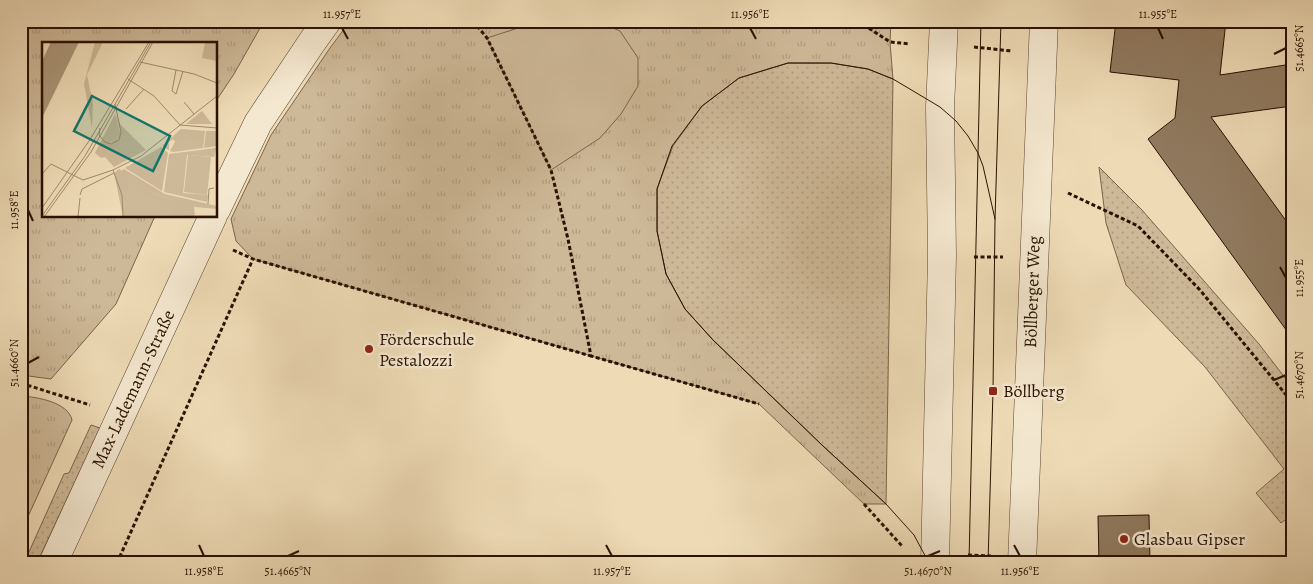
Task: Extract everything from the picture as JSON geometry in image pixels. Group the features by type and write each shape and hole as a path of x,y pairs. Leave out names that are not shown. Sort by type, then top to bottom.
{"street":[{"path":"218,206 258,122 327,21"},
{"path":"935,563 942,256 940,106 944,21"},
{"name":"Böllberger Weg","path":"1022,563 1044,21"},
{"name":"Max-Lademann-Straße","path":"53,563 208,226"}],"path":[{"path":"473,21 487,38 551,170 568,239 591,356"},
{"path":"858,21 890,42"},
{"path":"1037,178 1138,226 1200,290 1292,402"},
{"path":"208,226 253,259 759,404"},
{"path":"942,256 1034,258"},
{"path":"116,563 253,259"},
{"path":"21,385 30,386 121,416"}],"green space":[{"path":"21,21 264,21 218,98 218,42 42,42 42,218 154,218 116,304 51,379 21,375"},
{"path":"350,21 891,21 890,42 893,79 868,69 831,63 788,63 739,78 702,106 673,146 657,189 657,231 666,274 685,309 713,340 886,504 864,504 759,404 253,259 236,241 231,219 271,135"},
{"path":"540,21 597,21 620,31 638,58 638,86 621,114 600,138 551,170 487,38"},
{"path":"788,63 831,63 868,69 893,79 886,504 713,340 685,309 666,274 657,231 657,189 672,146 702,106 739,78"},
{"path":"1099,167 1142,210 1259,344 1292,387 1292,515 1281,523 1256,493 1284,469 1205,367 1126,285 1106,223"},
{"path":"21,396 43,399 58,405 65,409 72,420 21,532"},
{"path":"91,425 100,428 37,563 24,563 64,474 69,473"}],"building":[{"path":"1116,21 1226,21 1220,75 1292,64 1292,106 1211,117 1292,229 1292,338 1148,139 1175,118 1179,80 1110,72"},
{"name":"Glasbau Gipser","path":"1149,515 1150,563 1099,563 1098,516"}],"tram line":[{"path":"969,563 981,21"},
{"path":"988,563 1001,21"},
{"path":"929,563 914,535 886,504 713,340 685,309 666,274 657,231 657,189 672,146 702,106 739,78 788,63 831,63 868,69 893,79 940,107 956,121 978,153 983,166 995,219"}],"place":[{"name":"Förderschule Pestalozzi","path":"369,349"},
{"name":"Böllberg","path":"993,391"},
{"name":"Glasbau Gipser","path":"1124,539"}]}
